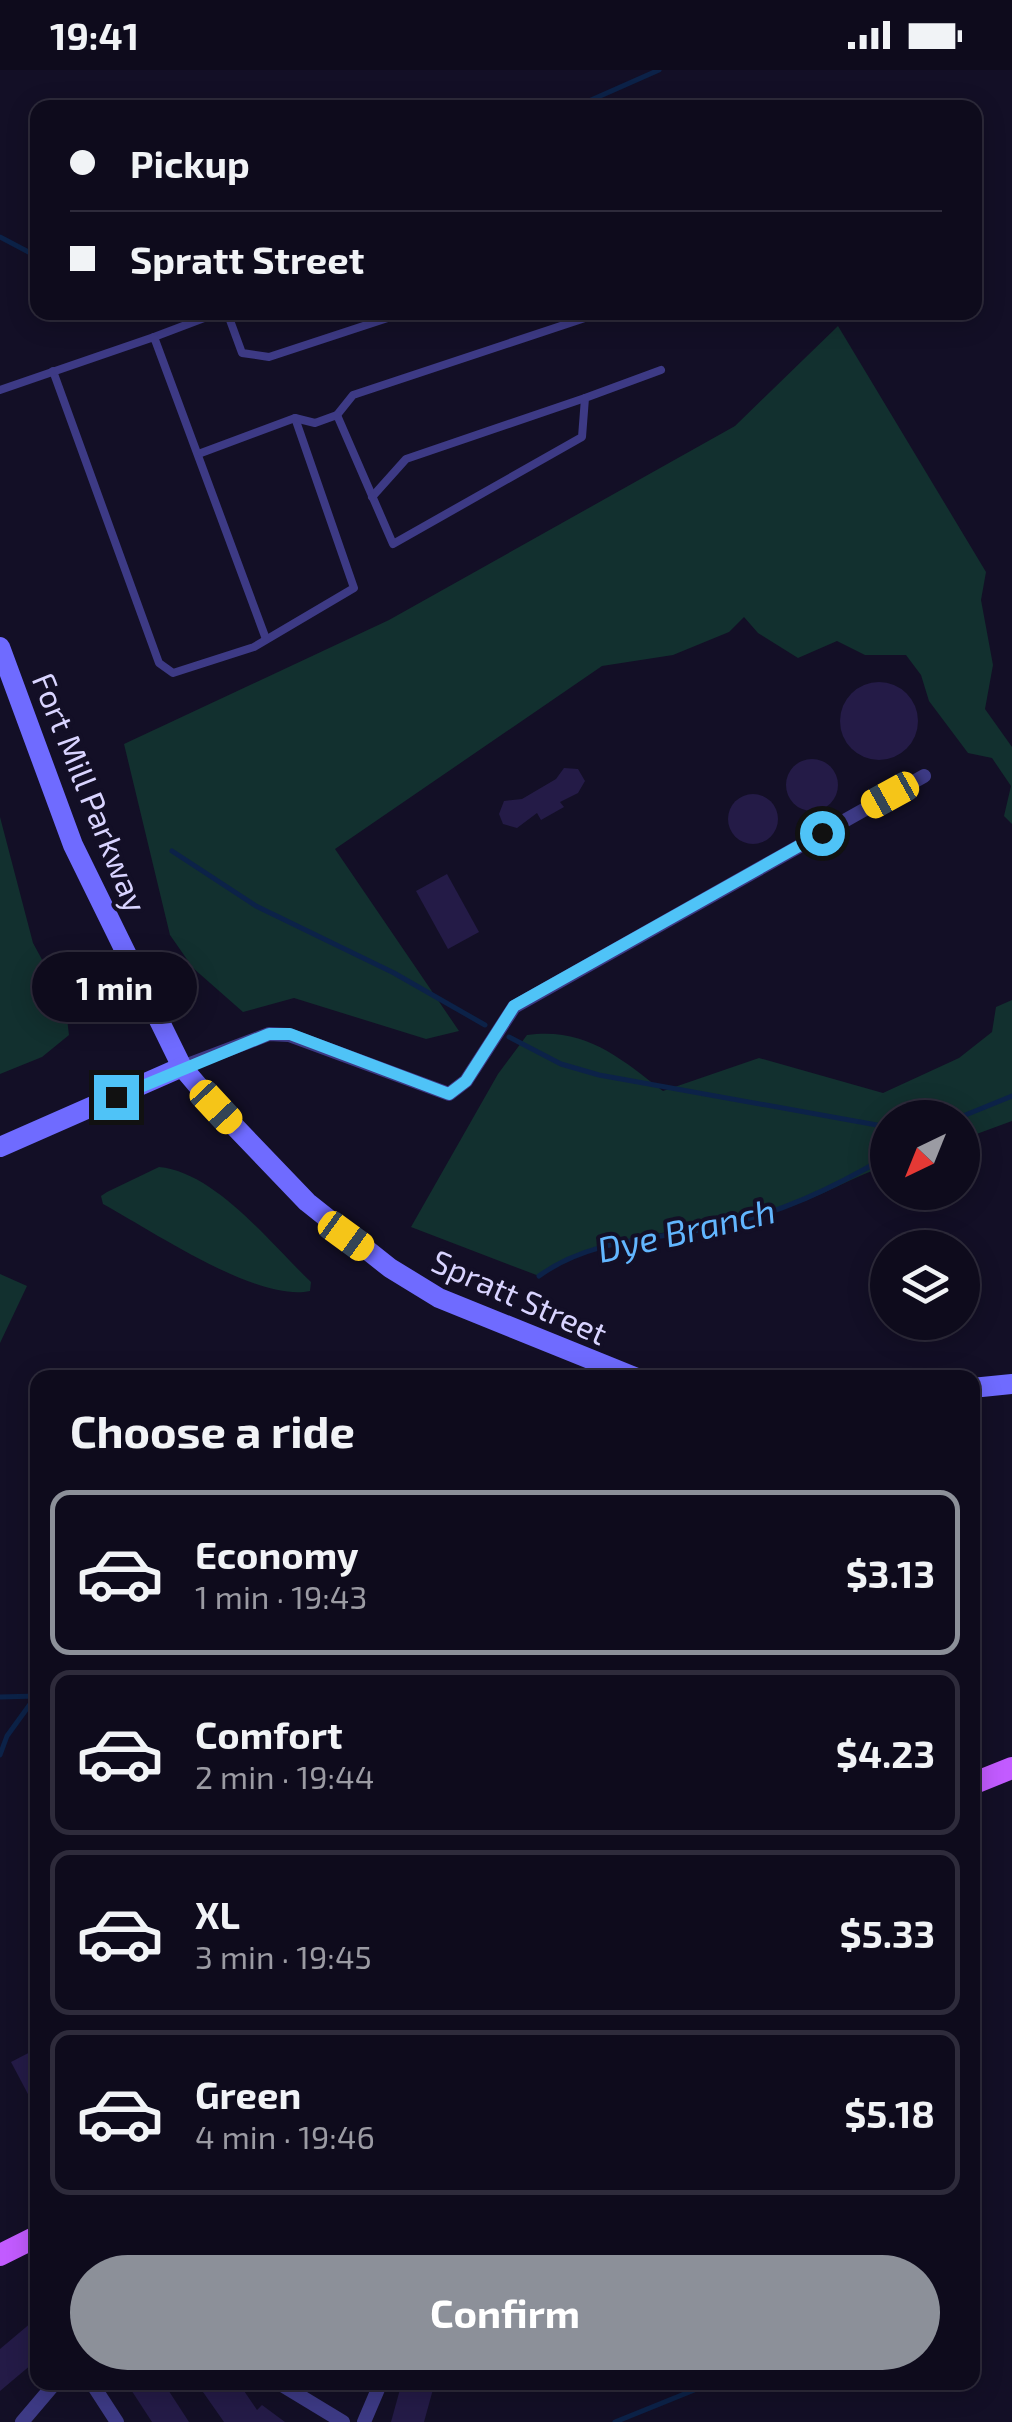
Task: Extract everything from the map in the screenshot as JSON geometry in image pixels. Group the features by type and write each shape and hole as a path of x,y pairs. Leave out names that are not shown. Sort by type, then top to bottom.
{"main road":[{"name":"Fort Mill Parkway","path":"0,647 72,846 182,1067"},
{"path":"0,1148 182,1067"},
{"name":"Spratt Street","path":"182,1067 307,1202 390,1268 439,1298 617,1370"},
{"path":"980,1387 1012,1384"},
{"path":"980,1781 1012,1768"},
{"path":"0,2254 30,2240"}],"street":[{"path":"182,1067 269,1034 290,1034 449,1094 466,1081 514,1006 924,776"},
{"path":"22,2422 49,2390"},
{"path":"96,2390 117,2422"},
{"path":"290,2390 343,2422"},
{"path":"364,2422 378,2390"}],"lane":[{"path":"0,390 202,320"},
{"path":"227,320 242,354 269,357 382,320"},
{"path":"200,453 295,418 315,423 336,415 353,395 579,320"},
{"path":"154,338 200,453 266,639"},
{"path":"372,497 406,458 660,370"},
{"path":"53,371 159,663 172,673 266,639 354,588 295,418"},
{"path":"336,415 393,544 582,437 585,398"}],"green space":[{"path":"838,326 986,572 981,600 993,665 985,709 1012,747 1012,824 1004,816 1011,786 992,758 968,753 929,701 921,675 906,655 865,655 837,641 798,658 758,633 744,617 729,632 673,655 602,666 335,849 459,1031 426,1039 294,998 243,1012 193,968 170,935 124,744 389,620 735,426"},
{"path":"0,817 33,943 65,1002 69,1035 42,1057 0,1074"},
{"path":"1012,1000 1012,1121 980,1133 980,1100 870,1100 870,1172 781,1210 594,1248 539,1276 411,1227 498,1074 527,1035 584,1040 616,1056 663,1091 759,1058 883,1093 959,1058 992,1032 996,1007"},
{"path":"159,1167 180,1172 221,1195 311,1282 310,1291 288,1292 234,1276 103,1204 101,1196 107,1192"},
{"path":"0,1274 27,1286 0,1343"}],"building":[{"path":"871,682 887,682 912,699 918,721 912,743 901,754 887,760 871,760 846,743 840,729 840,713 857,688"},
{"path":"812,759 830,767 838,785 830,803 812,811 794,803 786,785 794,767"},
{"path":"564,768 578,769 585,781 578,793 560,802 564,807 541,820 537,813 517,828 503,824 499,814 504,801 522,799 556,779"},
{"path":"753,794 771,801 778,819 771,837 753,844 735,837 728,819 735,801"},
{"path":"447,874 479,932 448,949 416,891"},
{"path":"30,2052 30,2098 11,2062"},
{"path":"30,2324 30,2366 0,2391 0,2349"},
{"path":"131,2390 168,2390 189,2422 152,2422"},
{"path":"202,2390 243,2390 257,2410 262,2405 285,2422 224,2422"},
{"path":"400,2390 433,2390 424,2422 391,2422"}],"waterway":[{"path":"591,100 659,70"},
{"path":"0,237 30,253"},
{"path":"172,851 256,906 394,973 485,1025"},
{"path":"509,1037 561,1064 599,1075 870,1124"},
{"name":"Dye Branch","path":"980,1109 1012,1096"},
{"name":"Dye Branch","path":"539,1276 602,1247 762,1215 870,1166"},
{"name":"Dye Branch","path":"0,1697 30,1696"},
{"path":"0,1755 7,1736 30,1704"},
{"path":"615,2422 694,2390"}],"route":[{"path":"116,1097 269,1034 290,1034 449,1094 466,1081 514,1006 822,833"}]}
